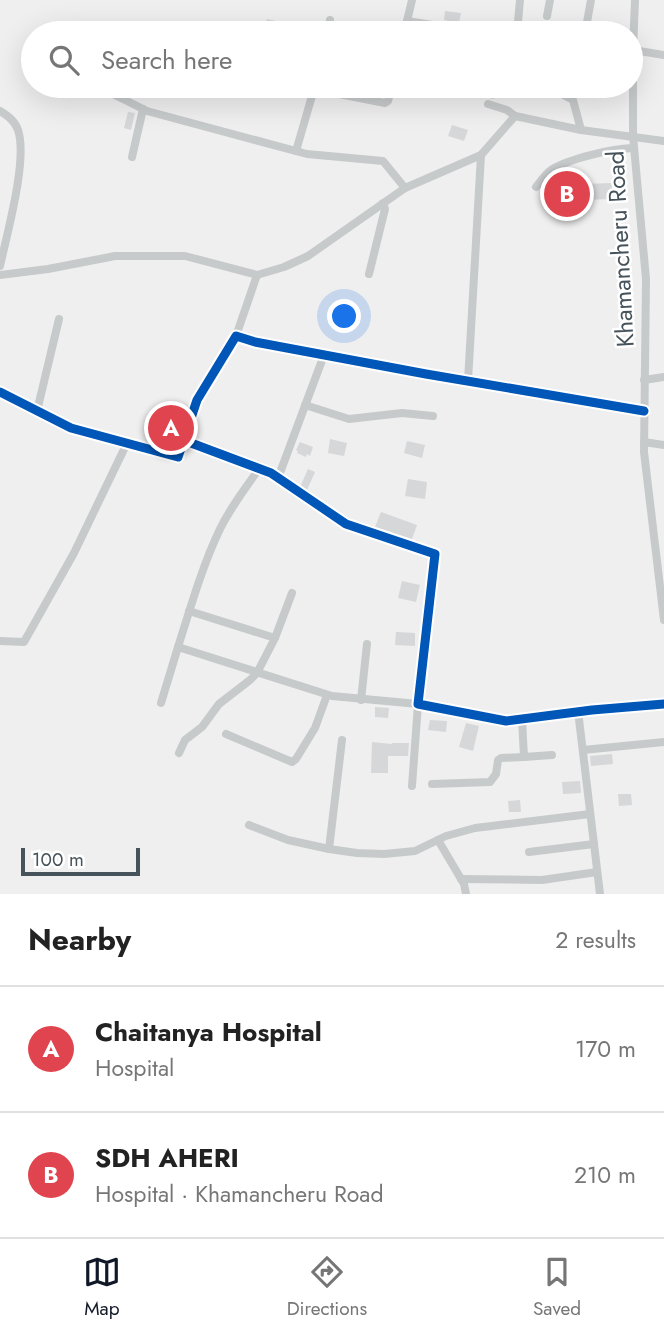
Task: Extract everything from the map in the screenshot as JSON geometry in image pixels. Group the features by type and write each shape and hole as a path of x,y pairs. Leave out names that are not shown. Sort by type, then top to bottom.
{"street":[{"path":"407,21 412,0"},
{"path":"518,21 520,0"},
{"path":"547,16 550,0"},
{"path":"587,21 591,0"},
{"name":"Khamancheru Road","path":"634,21 635,0"},
{"path":"643,52 664,55"},
{"path":"121,98 143,109 307,154 383,161 405,188"},
{"path":"296,151 311,98"},
{"path":"363,98 385,103 389,98"},
{"path":"572,98 582,130"},
{"name":"Khamancheru Road","path":"633,98 633,136 646,279 644,442 664,620"},
{"path":"488,104 507,110 515,116 582,130 664,141"},
{"path":"132,157 143,109"},
{"path":"0,111 18,128 21,160 0,266"},
{"path":"0,275 115,256 185,256 257,275 284,267 308,256 405,188 481,155 515,116"},
{"path":"536,187 554,168 622,148 634,148"},
{"path":"468,381 481,155"},
{"path":"369,274 385,209 383,204"},
{"path":"0,392 71,428 178,457 197,400 236,335 257,275"},
{"path":"37,411 59,319"},
{"path":"236,335 255,342 324,355 644,411"},
{"path":"278,478 324,355"},
{"path":"644,380 664,377"},
{"path":"305,405 349,419 392,413 433,416"},
{"path":"183,440 278,478 346,524 435,554 418,704 412,786"},
{"path":"644,442 664,445"},
{"path":"0,641 24,642 74,553 127,443"},
{"path":"161,703 189,611 219,531 259,469"},
{"path":"179,753 185,740 208,721 219,704 257,673 275,638 292,593"},
{"path":"189,611 275,638"},
{"path":"361,700 367,643"},
{"path":"178,647 327,695 418,704 506,721 578,711 664,704"},
{"path":"226,734 292,762 315,728 327,695"},
{"path":"578,711 600,894"},
{"path":"522,719 524,757"},
{"path":"329,849 342,740"},
{"path":"583,750 664,742"},
{"path":"432,784 489,782 496,774 498,760 552,755"},
{"path":"249,825 288,840 329,849 357,853 400,853 415,851 475,828 590,814"},
{"path":"438,840 461,879 466,894"},
{"path":"528,852 594,844"},
{"path":"461,879 541,880 597,872"}],"building":[{"path":"445,11 461,13 459,21 444,20"},
{"path":"128,112 135,113 131,130 124,128"},
{"path":"452,125 468,130 464,141 448,136"},
{"path":"612,183 612,199 551,201 550,185"},
{"path":"168,414 178,416 173,440 163,437"},
{"path":"330,439 347,443 344,456 328,453"},
{"path":"407,441 425,445 422,458 404,453"},
{"path":"300,442 313,447 310,456 297,453"},
{"path":"308,469 315,472 307,490 301,485"},
{"path":"408,479 427,482 425,499 405,496"},
{"path":"381,512 417,525 412,539 375,527"},
{"path":"402,581 420,585 416,602 398,598"},
{"path":"396,632 415,633 415,646 395,645"},
{"path":"375,707 389,708 388,718 375,717"},
{"path":"430,720 447,721 446,732 428,730"},
{"path":"466,723 479,726 473,751 459,747"},
{"path":"372,742 409,743 408,756 388,756 388,773 371,773"},
{"path":"612,754 613,764 591,766 590,756"},
{"path":"580,781 581,793 563,794 562,782"},
{"path":"618,794 631,794 632,805 619,806"},
{"path":"520,800 521,812 509,812 508,801"}],"cycle path":[{"path":"0,392 71,428 178,457 197,400 236,336 255,342 426,374 644,411"},
{"path":"183,440 271,473 346,524 435,554 418,704 506,721 664,704"}],"place":[{"name":"SDH AHERI","path":"567,194"},
{"name":"Chaitanya Hospital","path":"171,428"}]}
